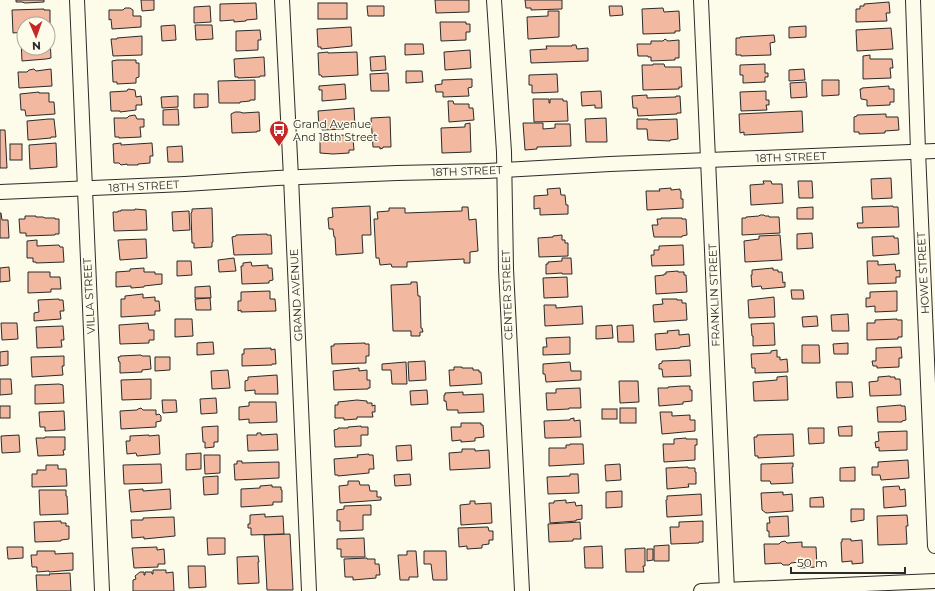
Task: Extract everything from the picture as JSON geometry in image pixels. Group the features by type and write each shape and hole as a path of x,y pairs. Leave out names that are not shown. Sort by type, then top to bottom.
{"street":[{"name":"VILLA STREET","path":"77,0 102,591"},
{"name":"GRAND AVENUE","path":"282,0 309,591"},
{"name":"CENTER STREET","path":"494,0 504,152 506,269 522,591"},
{"name":"FRANKLIN STREET","path":"701,0 727,590"},
{"name":"HOWE STREET","path":"912,0 935,546"},
{"name":"18TH STREET","path":"0,192 291,177 504,170 610,164 935,151"},
{"path":"701,591 935,581"}],"building":[{"path":"16,0 44,0 44,2 25,3 16,2"},
{"path":"141,0 154,0 154,10 142,11"},
{"path":"435,0 469,0 469,12 436,13"},
{"path":"525,0 562,0 562,9 531,10 531,8 526,8"},
{"path":"889,2 890,13 886,13 887,21 856,22 856,9 860,9 860,6 864,6 864,4"},
{"path":"256,3 257,19 234,22 234,20 220,21 220,4"},
{"path":"318,3 347,3 347,19 318,19"},
{"path":"210,6 211,22 194,23 194,7"},
{"path":"367,6 384,6 384,16 368,16"},
{"path":"609,6 622,6 623,15 610,16"},
{"path":"125,8 130,8 133,10 133,16 141,16 141,27 112,29 111,19 109,20 109,10 123,10"},
{"path":"663,8 664,12 679,11 680,31 675,31 675,33 643,34 642,9"},
{"path":"44,9 50,10 50,16 16,16 16,33 13,33 12,10"},
{"path":"548,11 559,11 559,37 528,39 527,17 548,16"},
{"path":"440,22 466,22 466,24 470,24 470,32 466,32 466,40 441,41"},
{"path":"175,25 176,40 162,41 161,26"},
{"path":"195,25 212,25 213,39 196,40"},
{"path":"806,26 806,37 789,38 789,27"},
{"path":"351,27 352,46 321,49 321,47 318,47 317,29"},
{"path":"891,28 893,49 857,51 856,30"},
{"path":"260,30 261,40 258,40 258,50 236,51 236,31"},
{"path":"774,35 775,42 770,43 771,55 736,55 736,38"},
{"path":"142,36 142,55 113,56 111,39"},
{"path":"665,39 668,41 679,40 679,58 675,58 675,60 651,61 651,57 638,56 637,44 651,44 651,41 663,41"},
{"path":"405,44 423,44 424,54 405,55"},
{"path":"576,45 577,49 588,48 588,61 531,63 530,50 547,49 546,46"},
{"path":"470,50 471,68 445,70 444,52"},
{"path":"357,52 358,75 322,77 319,75 318,53"},
{"path":"870,55 870,59 892,59 893,68 890,68 891,78 863,79 863,56"},
{"path":"22,56 51,56 51,58 46,59 22,61"},
{"path":"385,56 386,70 371,71 370,57"},
{"path":"264,57 265,76 235,77 234,59"},
{"path":"136,60 136,63 139,63 139,77 136,78 136,83 117,84 117,82 113,82 112,61"},
{"path":"664,64 665,67 681,67 682,87 679,87 679,89 643,90 642,65"},
{"path":"765,64 765,73 768,73 768,77 765,77 765,82 743,83 743,75 740,75 740,65"},
{"path":"34,69 36,71 51,69 52,86 19,88 18,72 27,72"},
{"path":"804,69 805,80 789,81 789,70"},
{"path":"406,71 422,71 423,82 406,83"},
{"path":"388,73 389,91 371,91 370,74"},
{"path":"557,74 558,92 532,93 532,85 529,85 529,75"},
{"path":"472,79 472,87 468,88 469,96 443,97 443,92 436,92 435,85 442,84 442,80"},
{"path":"255,80 255,100 240,103 219,103 218,81"},
{"path":"822,80 839,80 839,95 822,96"},
{"path":"806,82 807,97 791,98 790,83"},
{"path":"345,84 346,99 322,101 322,90 319,90 319,86"},
{"path":"889,86 889,89 894,89 894,102 890,102 890,105 867,106 867,100 861,99 860,89 862,88"},
{"path":"128,89 135,90 136,97 141,96 142,105 136,105 136,110 120,112 111,111 110,92 127,91"},
{"path":"601,91 602,108 595,108 595,105 582,106 581,92"},
{"path":"766,91 766,100 769,100 769,105 766,105 767,110 741,111 740,92"},
{"path":"39,92 49,93 49,102 54,102 55,114 26,116 25,110 21,110 20,94"},
{"path":"194,94 208,94 208,107 194,108"},
{"path":"647,95 647,98 680,96 681,113 638,116 637,108 633,108 632,96"},
{"path":"178,96 178,107 162,108 161,97"},
{"path":"533,99 549,99 549,103 550,99 563,99 563,101 567,101 568,121 534,122"},
{"path":"448,101 453,101 454,104 469,104 469,108 473,108 474,120 449,122"},
{"path":"354,108 355,127 322,130 322,128 319,128 318,111"},
{"path":"178,109 179,125 163,125 163,110"},
{"path":"802,111 803,132 744,135 744,132 740,133 739,114"},
{"path":"235,112 259,112 260,131 232,133 231,114"},
{"path":"886,114 886,117 898,117 899,130 885,131 885,133 859,134 859,132 854,132 854,117 857,115"},
{"path":"135,115 137,119 144,119 144,127 140,127 141,137 115,137 114,118 127,118"},
{"path":"390,117 391,147 383,147 380,149 380,147 373,147 371,118"},
{"path":"606,118 607,142 586,142 585,119"},
{"path":"54,119 56,137 28,140 27,121"},
{"path":"637,119 677,119 678,139 670,141 648,140 647,129 637,129"},
{"path":"470,123 471,152 442,153 441,128 465,127 465,124"},
{"path":"523,123 543,123 543,129 555,128 555,124 570,124 571,146 537,147 537,149 525,150"},
{"path":"0,130 5,130 7,168 0,168"},
{"path":"349,135 349,139 353,139 354,150 349,150 349,153 320,153 320,136"},
{"path":"56,143 57,167 30,169 29,145"},
{"path":"121,143 121,145 152,143 153,156 150,156 150,163 121,165 119,163 114,163 113,144"},
{"path":"10,144 22,144 22,160 10,160"},
{"path":"182,146 183,162 168,162 167,147"},
{"path":"891,178 892,198 872,199 871,179"},
{"path":"763,181 771,181 772,184 782,184 783,203 751,205 750,185 764,184"},
{"path":"798,181 812,181 813,198 799,198"},
{"path":"560,188 561,195 565,195 566,205 568,205 568,214 540,215 540,208 534,209 534,196 548,195 547,189"},
{"path":"671,188 671,190 680,189 681,199 683,199 683,208 647,210 646,191 660,191 659,189"},
{"path":"370,206 371,235 362,235 363,253 336,255 335,237 333,229 329,229 328,218 333,217 332,208"},
{"path":"462,207 468,207 469,220 476,219 478,251 470,252 470,263 464,263 464,259 407,262 407,267 392,267 391,264 380,265 379,258 376,258 374,219 378,219 377,212 389,211 389,208 405,208 405,213 462,211"},
{"path":"813,207 813,219 797,219 797,208"},
{"path":"862,207 898,207 899,227 858,228 857,223 863,223"},
{"path":"212,208 212,247 194,248 194,243 192,243 192,209"},
{"path":"135,209 146,210 147,230 114,231 113,212"},
{"path":"189,211 190,230 173,231 172,212"},
{"path":"0,213 2,220 8,220 9,238 0,238"},
{"path":"760,215 779,217 780,233 742,235 742,218"},
{"path":"25,216 59,219 59,234 26,236 26,233 20,233 19,219 25,219"},
{"path":"657,219 686,219 687,235 682,237 654,237 652,225 658,225"},
{"path":"812,233 813,248 797,249 797,234"},
{"path":"236,235 271,235 272,254 234,255 232,237"},
{"path":"562,235 562,240 565,240 565,243 568,243 568,256 539,257 538,238"},
{"path":"780,235 782,260 745,262 744,241 759,239 759,236"},
{"path":"894,236 894,238 898,238 899,254 873,256 872,237"},
{"path":"146,239 147,258 120,260 118,240"},
{"path":"37,240 37,246 59,245 60,247 63,247 64,262 36,263 33,262 33,258 27,258 27,241"},
{"path":"683,245 684,265 652,266 651,255 654,255 654,250 659,250 659,246"},
{"path":"234,258 236,271 219,272 218,260"},
{"path":"562,258 571,258 572,274 546,274 546,264 548,264 548,262 562,261"},
{"path":"177,261 191,261 192,275 177,276"},
{"path":"867,261 878,261 878,265 895,264 896,271 900,270 900,277 896,277 896,283 868,284"},
{"path":"251,262 252,266 268,265 268,268 272,268 273,280 269,281 269,283 242,284 241,266 243,266 243,263"},
{"path":"9,267 10,281 0,282 0,268"},
{"path":"144,268 144,272 155,272 155,274 162,274 162,284 131,288 131,286 116,287 116,272"},
{"path":"773,268 773,270 782,272 785,287 762,289 761,286 752,287 752,270"},
{"path":"28,272 50,272 50,277 60,277 61,289 51,289 51,292 28,293"},
{"path":"666,272 684,272 684,275 686,275 687,292 656,294 655,276 664,275"},
{"path":"567,277 568,297 544,298 543,278"},
{"path":"411,282 417,282 418,296 420,296 421,328 423,332 420,332 420,336 411,336 411,331 393,331 391,285 411,284"},
{"path":"210,286 211,298 195,298 195,287"},
{"path":"791,290 803,290 804,299 792,299"},
{"path":"270,291 270,299 275,299 276,311 238,311 238,301 241,301 241,292"},
{"path":"897,291 897,311 875,312 875,306 866,307 866,298 870,298 870,292"},
{"path":"143,294 143,298 155,297 155,301 159,301 160,311 155,311 155,315 121,317 121,299 125,299 125,296"},
{"path":"774,297 775,317 749,318 748,300"},
{"path":"210,298 211,310 196,310 195,299"},
{"path":"662,299 677,299 682,300 682,303 686,303 687,320 654,322 653,305 663,304"},
{"path":"38,300 63,300 64,311 60,311 61,319 34,321 34,313 39,312"},
{"path":"544,305 556,305 556,308 582,306 583,324 545,326"},
{"path":"848,314 849,331 832,331 831,315"},
{"path":"817,316 818,326 803,327 802,317"},
{"path":"175,319 192,319 193,336 175,337"},
{"path":"875,320 902,320 902,337 898,337 898,339 867,340 867,323 875,323"},
{"path":"1,323 17,323 18,339 2,340"},
{"path":"148,323 149,330 154,330 154,340 149,340 149,343 120,344 119,325"},
{"path":"774,323 775,345 753,346 751,324"},
{"path":"612,325 613,338 596,339 596,326"},
{"path":"633,325 634,342 618,342 617,326"},
{"path":"63,326 64,340 61,340 62,347 37,348 36,327"},
{"path":"679,330 679,335 689,334 690,346 656,350 655,334"},
{"path":"570,337 570,354 543,355 543,347 547,347 546,338"},
{"path":"213,342 214,354 197,355 197,343"},
{"path":"848,343 848,354 834,354 833,344"},
{"path":"334,344 369,344 369,356 366,356 366,363 332,364 331,346 334,346"},
{"path":"802,345 819,345 820,363 802,363"},
{"path":"901,347 902,358 899,358 899,367 877,368 877,366 873,366 872,361 876,361 876,348"},
{"path":"271,348 271,350 275,349 276,364 242,366 242,354 244,354 244,349"},
{"path":"777,350 777,357 780,357 780,360 787,359 788,372 755,373 755,368 752,368 751,354 771,353 771,351"},
{"path":"8,351 8,365 0,366 0,352"},
{"path":"141,355 150,356 151,369 142,370 142,372 120,373 120,362 118,357"},
{"path":"64,356 64,366 62,366 63,375 32,377 31,357"},
{"path":"155,357 170,357 170,370 155,371"},
{"path":"690,360 691,376 663,377 662,369 659,369 659,364 662,363 662,361"},
{"path":"425,361 426,380 409,381 408,362"},
{"path":"406,362 407,384 392,384 391,370 382,370 382,364"},
{"path":"570,362 571,371 581,371 581,380 546,382 545,374 543,374 543,364"},
{"path":"454,367 473,368 473,370 479,370 479,372 481,372 482,384 450,386 449,370 454,370"},
{"path":"359,368 359,371 367,370 367,380 370,380 370,388 334,390 333,371"},
{"path":"228,370 230,388 212,389 211,371"},
{"path":"277,375 278,394 255,394 255,390 245,391 245,381 248,380 248,377"},
{"path":"787,376 788,400 754,401 753,382 777,380 777,377"},
{"path":"878,377 895,377 895,379 900,379 901,395 870,396 869,382 878,381"},
{"path":"0,379 11,379 12,394 0,395"},
{"path":"151,379 151,399 122,400 121,380"},
{"path":"619,381 638,381 639,402 620,403"},
{"path":"836,382 852,382 853,397 837,398"},
{"path":"35,385 63,385 64,403 35,404"},
{"path":"690,386 690,390 692,390 692,401 683,402 683,404 659,406 658,388"},
{"path":"580,388 581,408 547,410 546,393 556,393 556,389"},
{"path":"427,390 428,404 411,405 410,391"},
{"path":"463,392 463,395 483,394 484,412 458,413 458,410 447,410 446,401 444,401 445,393"},
{"path":"216,398 217,413 201,414 200,399"},
{"path":"162,400 176,400 177,412 163,413"},
{"path":"357,400 372,403 372,406 375,405 375,412 372,412 373,417 357,417 357,419 344,420 344,418 335,418 335,405 338,405 338,402"},
{"path":"249,402 276,402 277,422 249,423 249,419 239,420 239,407 249,406"},
{"path":"0,406 10,406 10,418 0,418"},
{"path":"905,406 906,420 902,422 878,422 877,407"},
{"path":"141,408 143,410 156,410 156,415 159,414 161,416 161,421 156,422 156,427 121,429 120,411 137,410"},
{"path":"620,408 636,408 636,423 620,423"},
{"path":"602,409 617,409 617,419 602,419"},
{"path":"64,411 65,430 45,431 45,427 40,427 39,412"},
{"path":"660,412 672,412 672,416 690,415 690,420 695,420 695,431 662,434"},
{"path":"574,418 574,421 580,420 581,437 545,438 544,421 570,420"},
{"path":"461,423 481,423 481,425 483,425 484,437 475,438 475,441 452,441 451,427 461,427"},
{"path":"218,426 218,442 214,442 214,447 205,448 202,427"},
{"path":"361,426 368,427 368,435 361,435 361,446 335,447 334,430 338,428"},
{"path":"852,426 852,436 839,436 838,427"},
{"path":"808,428 824,428 824,443 809,444"},
{"path":"907,431 907,450 879,451 879,447 876,448 875,442 879,441 878,432"},
{"path":"257,433 261,433 261,435 277,434 278,450 248,451 247,435 257,435"},
{"path":"793,434 794,456 758,458 758,456 755,456 754,437 757,437 757,435"},
{"path":"19,435 20,452 2,453 1,436"},
{"path":"159,435 160,454 137,456 136,453 127,454 126,441 130,441 130,436"},
{"path":"65,437 65,450 63,450 64,455 38,456 36,438"},
{"path":"674,439 697,439 697,445 695,445 695,460 664,462 663,444 674,444"},
{"path":"583,444 584,464 549,466 549,448 566,448 566,445"},
{"path":"411,445 412,460 397,461 396,446"},
{"path":"462,449 475,449 475,451 489,450 490,468 450,470 449,453 462,452"},
{"path":"201,453 201,469 186,470 186,454"},
{"path":"204,455 220,455 220,473 205,474"},
{"path":"357,455 373,455 374,469 369,469 369,473 335,475 334,459 358,457"},
{"path":"908,460 909,478 881,480 880,475 872,475 872,467 878,467 878,462"},
{"path":"237,461 242,461 242,463 279,462 279,478 235,480 234,464 237,464"},
{"path":"793,463 793,483 771,484 770,481 761,481 761,464"},
{"path":"161,464 162,483 124,484 123,465"},
{"path":"620,464 621,480 606,481 605,465"},
{"path":"46,465 58,465 58,469 66,469 67,486 32,487 32,474 37,474 37,470 46,470"},
{"path":"855,467 855,481 840,481 840,468"},
{"path":"666,468 695,468 696,484 688,484 689,487 667,489"},
{"path":"410,474 411,485 395,486 394,475"},
{"path":"570,474 578,474 579,493 548,494 547,477 570,476"},
{"path":"218,476 218,494 204,495 203,477"},
{"path":"348,481 359,481 360,485 369,485 370,491 377,491 377,497 381,497 381,500 340,503 339,486 348,485"},
{"path":"272,485 272,487 281,487 282,502 273,502 273,505 241,507 241,489 260,488 260,486"},
{"path":"899,486 900,490 905,489 906,506 884,508 883,487"},
{"path":"143,489 143,491 170,489 171,509 131,512 129,490"},
{"path":"39,490 66,490 68,514 40,515"},
{"path":"622,491 622,507 606,508 606,492"},
{"path":"783,492 783,495 792,494 793,511 766,513 762,510 761,493"},
{"path":"701,494 702,515 667,517 667,496"},
{"path":"823,497 824,507 810,507 810,498"},
{"path":"566,500 566,503 575,502 576,506 582,505 582,519 576,521 550,523 549,503"},
{"path":"470,501 475,501 475,504 491,503 492,523 461,525 460,505 470,504"},
{"path":"371,505 371,515 363,515 363,530 340,531 340,521 337,521 337,510 344,509 344,506"},
{"path":"851,509 864,509 864,520 851,522"},
{"path":"265,514 265,517 283,516 284,534 251,535 251,528 248,528 248,524 250,524 250,515"},
{"path":"907,515 907,544 878,545 877,516"},
{"path":"788,516 789,536 769,537 767,523 770,523 769,517"},
{"path":"174,517 175,536 144,539 144,537 132,538 131,520"},
{"path":"61,521 61,523 66,523 66,526 69,526 69,539 61,541 35,542 34,522"},
{"path":"703,521 703,542 671,544 670,527 679,527 679,522"},
{"path":"580,522 581,539 573,539 573,541 549,542 548,524"},
{"path":"488,527 489,531 493,531 493,540 489,540 489,544 482,545 482,548 467,549 467,546 459,547 458,528"},
{"path":"290,534 293,590 267,590 264,535"},
{"path":"207,538 225,538 225,554 208,555"},
{"path":"364,538 365,557 341,557 341,549 337,549 337,539"},
{"path":"842,539 851,539 851,541 862,540 863,563 852,564 852,561 842,562"},
{"path":"785,541 787,543 802,542 802,547 816,547 817,567 800,568 800,562 791,563 789,565 783,565 781,563 765,564 764,544 779,544"},
{"path":"669,545 669,561 654,561 654,546"},
{"path":"602,546 603,568 585,568 584,547"},
{"path":"7,547 23,547 23,558 8,559"},
{"path":"157,547 157,550 164,549 165,564 158,564 158,567 134,568 132,548"},
{"path":"645,548 645,566 643,566 644,572 626,572 625,549"},
{"path":"647,549 653,549 653,560 647,561"},
{"path":"37,551 55,551 55,554 73,553 73,570 37,572 37,567 32,567 31,555 37,555"},
{"path":"407,551 416,551 418,577 409,577 409,580 400,580 398,555 407,555"},
{"path":"424,551 446,551 447,580 433,580 431,564 424,564"},
{"path":"258,556 259,583 238,584 237,557"},
{"path":"344,559 375,559 375,564 379,564 380,575 376,575 376,578 353,580 353,577 345,577"},
{"path":"188,566 205,566 206,587 189,588"},
{"path":"153,570 166,570 166,573 173,572 174,591 133,591 133,580 136,579 135,576 140,572 144,572 144,575 145,572 152,572 153,574"},
{"path":"70,573 71,591 37,591 36,575"}],"place":[{"name":"Grand Avenue And 18th Street","path":"279,147"}]}
